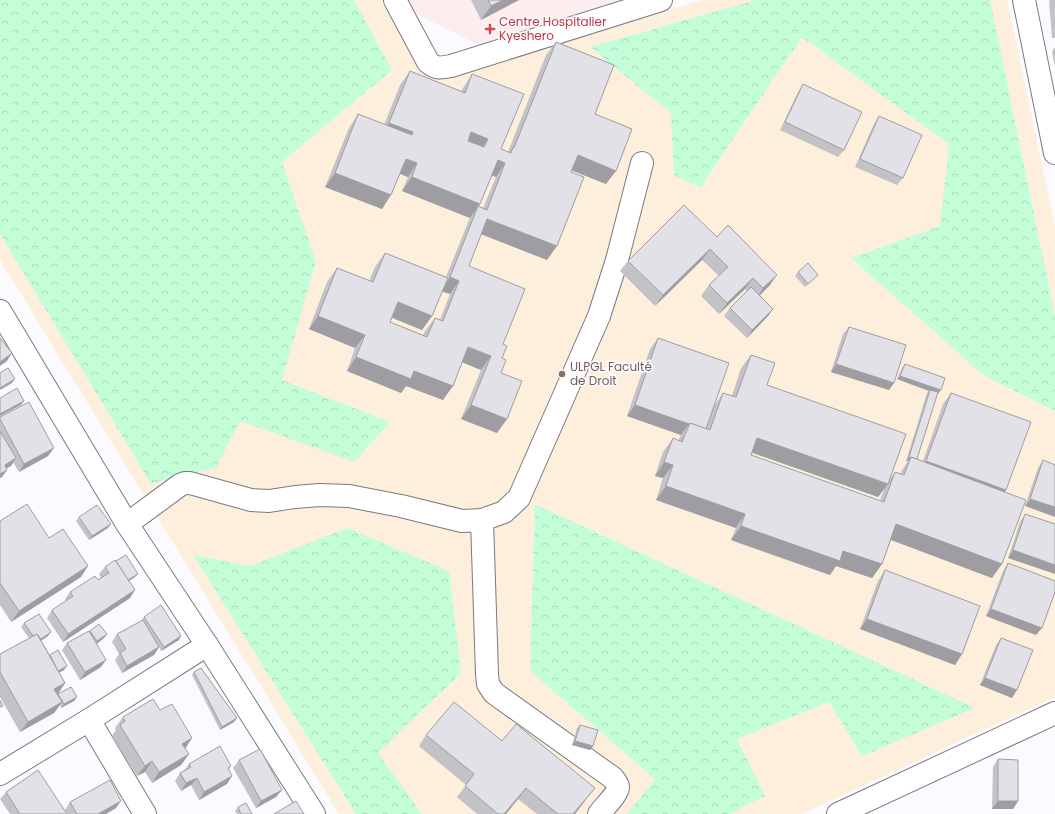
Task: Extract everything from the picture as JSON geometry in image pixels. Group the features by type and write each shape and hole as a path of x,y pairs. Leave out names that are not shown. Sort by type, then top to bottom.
{"street":[{"path":"395,0 428,62 434,67 442,68 661,0"},
{"path":"1024,0 1055,153"},
{"path":"128,524 180,485 185,483 190,483 251,500 269,501 320,495 349,496 401,506 462,521 482,520 504,512 519,498 599,316 617,260 642,163"},
{"path":"0,311 128,524 314,814"},
{"path":"482,520 488,684 494,693 613,778 618,787 617,793 598,814"},
{"path":"0,774 89,720 207,645"},
{"path":"838,814 1055,713"},
{"path":"89,720 145,814"}],"shaded area":[{"name":"ULPGL Faculté de Droit","path":"0,0 380,0 420,66 440,75 703,0 1007,0 1055,226 1055,697 802,814 339,814 0,260"},
{"name":"Centre Hospitalier Kyeshero","path":"409,0 630,0 479,45 415,13"}],"green space":[{"path":"0,0 354,0 392,70 282,162 316,262 282,380 390,422 354,462 240,421 216,468 151,484 0,234"},
{"path":"756,0 990,0 1055,316 1055,411 983,375 851,258 940,226 949,144 802,37 700,188 674,175 671,113 590,47"},
{"path":"535,504 975,708 862,756 829,702 737,739 765,796 729,814 627,814 655,779 530,671"},
{"path":"347,528 449,571 461,673 378,753 422,814 356,814 193,555 250,566"}],"building":[{"path":"488,0 503,0 491,6"},
{"path":"556,42 614,65 595,114 632,129 616,171 578,155 571,172 584,177 557,246 487,219 469,266 525,289 503,344 507,346 502,358 506,360 501,373 522,381 507,419 471,405 491,356 468,347 453,386 414,371 411,379 356,357 365,335 318,316 337,268 373,282 385,253 448,278 432,316 398,302 390,322 427,337 435,318 443,321 459,281 450,277 478,206 487,210 505,163 498,160 480,204 412,177 417,163 406,159 391,195 335,173 358,114 412,135 413,132 389,123 410,71 465,93 472,74 524,94 501,149 511,153 513,147 514,148","holes":["471,132 488,139 484,147 468,141"]},
{"path":"803,84 862,112 844,150 785,122"},
{"path":"879,116 922,135 903,178 860,159"},
{"path":"684,205 717,237 728,225 777,275 763,288 753,278 727,303 709,285 728,267 710,249 663,295 628,261"},
{"path":"808,263 818,275 808,284 798,272"},
{"path":"751,287 773,309 752,330 730,308"},
{"path":"849,327 906,345 894,383 836,364"},
{"path":"0,338 12,353 0,362"},
{"path":"658,338 729,363 706,429 635,405"},
{"path":"751,355 775,363 767,385 906,434 888,484 757,438 751,455 884,502 895,472 904,475 911,457 1026,500 1002,564 896,524 882,564 843,551 840,561 741,526 745,514 666,486 673,465 664,462 673,438 682,442 690,423 710,430 723,393 736,397"},
{"path":"905,364 945,378 941,390 900,376"},
{"path":"8,368 15,379 0,388 0,373"},
{"path":"17,388 24,401 0,414 0,398"},
{"path":"930,390 938,392 917,459 911,458 909,457"},
{"path":"951,393 1031,422 1006,490 926,461"},
{"path":"29,402 54,448 24,464 0,417"},
{"path":"0,431 16,458 5,465 7,470 0,474"},
{"path":"1043,460 1055,465 1055,507 1030,499"},
{"path":"27,504 49,538 63,529 88,566 19,611 0,583 0,521"},
{"path":"97,505 111,524 92,536 79,517"},
{"path":"1025,514 1055,524 1055,565 1013,550"},
{"path":"126,555 138,574 128,580 116,561"},
{"path":"115,560 135,590 68,634 52,610 73,596 70,592 95,576 98,580 109,573 105,567"},
{"path":"1008,563 1055,581 1055,592 1042,628 991,609"},
{"path":"885,570 980,606 962,654 867,619"},
{"path":"161,605 181,636 164,647 144,617"},
{"path":"39,614 51,632 41,639 37,634 33,636 24,623"},
{"path":"143,620 159,647 127,666 120,653 126,649 117,634"},
{"path":"99,624 107,634 97,641 90,631"},
{"path":"89,631 106,660 85,672 67,643"},
{"path":"37,634 65,683 54,689 62,702 28,722 0,672 0,654"},
{"path":"1001,638 1033,650 1017,690 985,678"},
{"path":"58,650 67,666 58,671 50,655"},
{"path":"201,668 237,718 222,727 194,672"},
{"path":"71,687 77,697 64,704 58,694"},
{"path":"153,699 160,710 172,704 192,738 182,744 189,754 159,772 152,761 145,766 120,725 125,721 123,717"},
{"path":"0,700 3,706 0,707"},
{"path":"454,702 502,741 516,724 595,788 573,814 558,814 526,788 504,814 498,814 465,786 474,774 426,735"},
{"path":"580,725 598,730 593,746 575,741"},
{"path":"220,746 231,766 228,768 232,776 204,792 197,778 186,783 180,773 191,767 189,764"},
{"path":"260,749 282,790 261,801 239,760"},
{"path":"998,759 1018,760 1018,801 998,801"},
{"path":"38,770 67,814 20,814 6,792"},
{"path":"110,780 121,801 98,814 77,814 70,802"},
{"path":"296,801 304,814 274,814"},
{"path":"246,803 252,814 241,814 238,807"}],"place":[{"name":"Centre Hospitalier Kyeshero","path":"490,29"},
{"name":"ULPGL Faculté de Droit","path":"562,374"}]}
